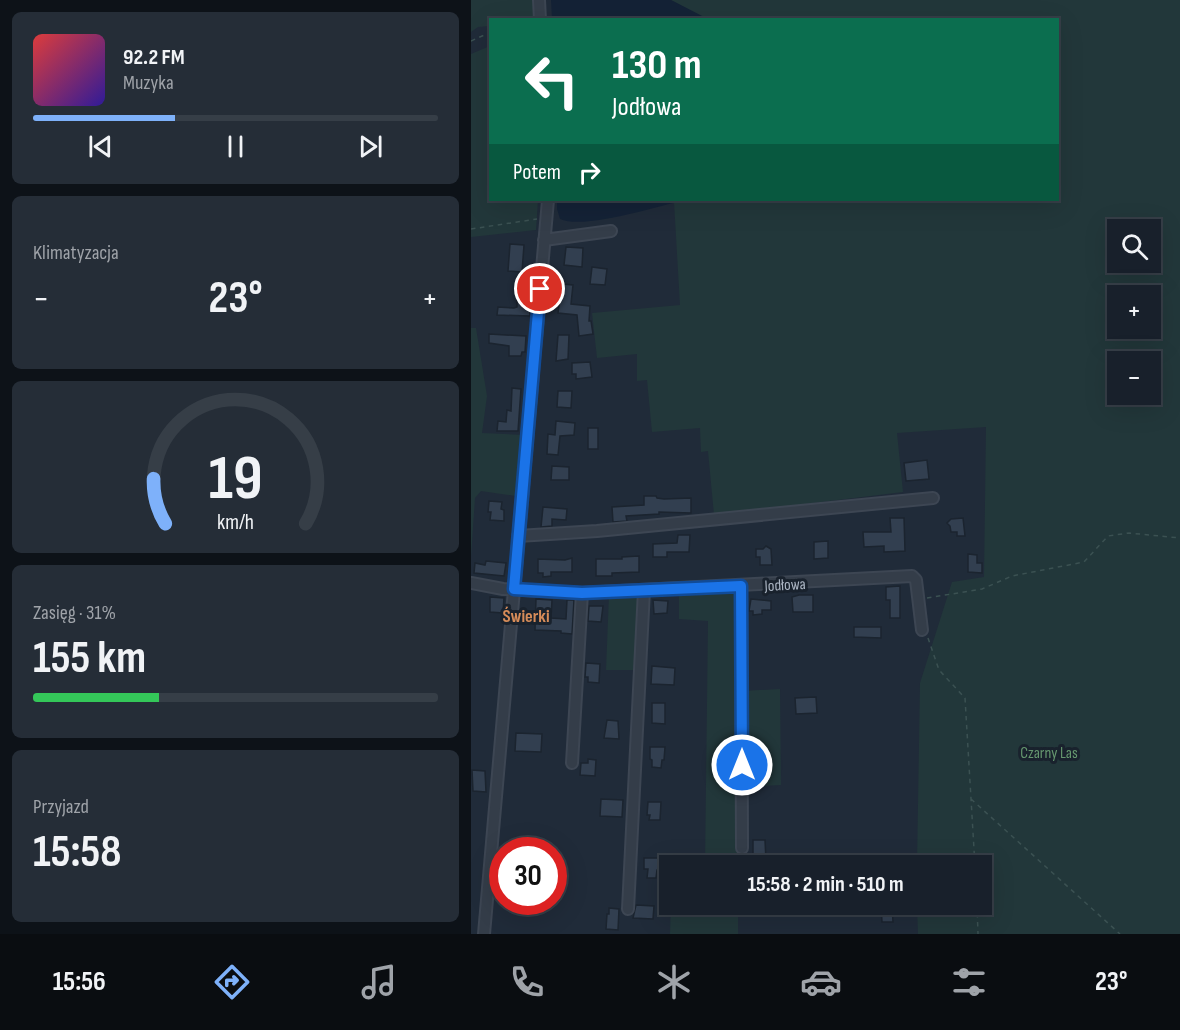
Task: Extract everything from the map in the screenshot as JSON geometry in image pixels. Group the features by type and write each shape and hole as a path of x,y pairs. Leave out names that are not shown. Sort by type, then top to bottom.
{"street":[{"path":"539,0 540,18"},
{"path":"484,934 548,208"},
{"path":"544,240 611,231"},
{"path":"518,536 597,531 933,498"},
{"name":"Jodłowa","path":"471,583 514,589 582,593 912,576 916,580 919,600"},
{"path":"741,586 743,848"},
{"path":"628,909 645,590"},
{"path":"572,763 582,593"},
{"path":"919,600 922,630"}],"path":[{"path":"471,41 489,33"},
{"path":"471,229 548,208"},
{"path":"919,600 982,589 1012,576 1084,562 1108,536 1129,533 1180,538"},
{"path":"922,630 930,641 939,670 965,698 974,855"},
{"path":"971,798 1120,934"},
{"path":"977,915 978,934"}],"green space":[{"path":"471,0 534,0 535,18 489,18 489,26 478,27 471,32"},
{"name":"Czarny Las","path":"671,0 1180,0 1180,934 918,934 917,915 992,915 992,855 917,855 920,683 952,582 984,577 986,427 897,433 903,492 714,515 708,451 701,452 700,428 652,432 647,380 637,381 637,354 597,358 592,313 680,305 674,202 1059,201 1059,18 704,18"},
{"path":"489,46 489,201 538,201 536,230 471,237 471,54"},
{"path":"471,328 476,328 487,396 482,433 524,435 516,496 481,491 475,498 471,557"},
{"path":"736,590 737,855 705,855 708,621 679,619 679,594"},
{"path":"640,593 636,670 606,670 609,595"},
{"path":"780,689 781,785 744,787 743,691"},
{"path":"671,915 738,915 738,934 670,934"}],"water":[{"path":"551,0 671,0 706,18 552,18"},
{"path":"557,201 682,201 586,222 560,219"}],"building":[{"path":"510,244 524,245 522,272 508,271"},
{"path":"566,247 583,248 582,267 564,265"},
{"path":"592,267 607,269 605,285 590,284"},
{"path":"562,284 573,285 571,304 590,306 589,321 591,321 593,334 579,336 577,315 558,313"},
{"path":"517,300 530,300 530,316 497,315 498,307 517,307"},
{"path":"489,334 526,336 525,352 522,352 521,356 509,356 509,346 489,343"},
{"path":"558,335 569,335 568,359 556,361"},
{"path":"590,362 592,377 576,379 576,374 572,374 572,363"},
{"path":"512,388 521,389 518,431 497,431 498,421 506,422 507,410 511,411"},
{"path":"558,391 572,391 571,408 557,407"},
{"path":"556,421 575,423 574,435 560,436 558,455 547,454 548,434 555,435"},
{"path":"588,428 598,428 598,449 588,449"},
{"path":"927,460 929,479 906,481 904,463"},
{"path":"552,466 569,467 569,480 551,480"},
{"path":"644,496 664,499 691,498 691,513 659,512 659,514 626,516 627,521 613,522 612,507 644,505"},
{"path":"489,501 502,502 504,521 490,520"},
{"path":"543,507 567,509 566,520 552,519 552,526 541,527"},
{"path":"890,518 904,518 905,551 884,552 884,546 864,547 863,532 891,532"},
{"path":"963,518 965,536 957,536 957,532 951,532 947,523 951,519"},
{"path":"678,535 690,535 689,552 667,552 667,557 653,557 653,544 677,543"},
{"path":"828,541 828,558 814,559 814,542"},
{"path":"766,546 771,549 772,565 760,565 760,557 756,557 756,549 763,549"},
{"path":"968,554 977,555 977,563 982,563 982,573 968,572"},
{"path":"639,556 639,572 596,576 596,559 622,559 622,557"},
{"path":"572,558 572,572 551,572 551,576 543,577 543,573 538,573 538,559"},
{"path":"486,561 506,563 504,576 474,573 475,563 485,565"},
{"path":"900,586 900,618 890,618 890,600 886,600 886,587"},
{"path":"813,595 813,612 793,612 792,597"},
{"path":"490,597 504,598 503,613 490,612"},
{"path":"536,599 552,600 551,618 566,619 567,600 574,600 572,634 561,633 561,631 535,630"},
{"path":"751,599 771,601 771,610 762,610 762,614 753,615 753,611 749,611"},
{"path":"653,600 668,601 667,613 654,614"},
{"path":"589,606 603,606 601,622 588,621"},
{"path":"854,627 881,627 881,638 854,637"},
{"path":"586,663 600,664 599,683 588,682 588,677 585,677"},
{"path":"652,666 675,668 674,685 651,684"},
{"path":"816,697 817,713 796,714 795,698"},
{"path":"652,703 665,703 665,724 652,723"},
{"path":"607,720 618,721 619,739 604,738"},
{"path":"516,733 542,734 541,752 515,751"},
{"path":"650,747 665,747 661,768 652,767"},
{"path":"588,759 596,760 595,776 580,775 581,763 588,763"},
{"path":"472,770 485,771 486,792 473,791"},
{"path":"601,799 623,800 622,817 600,816"},
{"path":"648,802 661,802 660,820 649,820"},
{"path":"753,840 765,840 766,855 753,855"},
{"path":"644,858 659,858 656,878 647,878 648,869 644,869"},
{"path":"636,905 654,906 653,919 633,918"},
{"path":"609,908 619,909 618,930 606,929"},
{"path":"882,915 893,915 893,922 882,922"}],"district":[{"name":"Świerki","path":"526,616"}],"route":[{"path":"540,289 514,589 582,593 741,586 742,765"}]}
